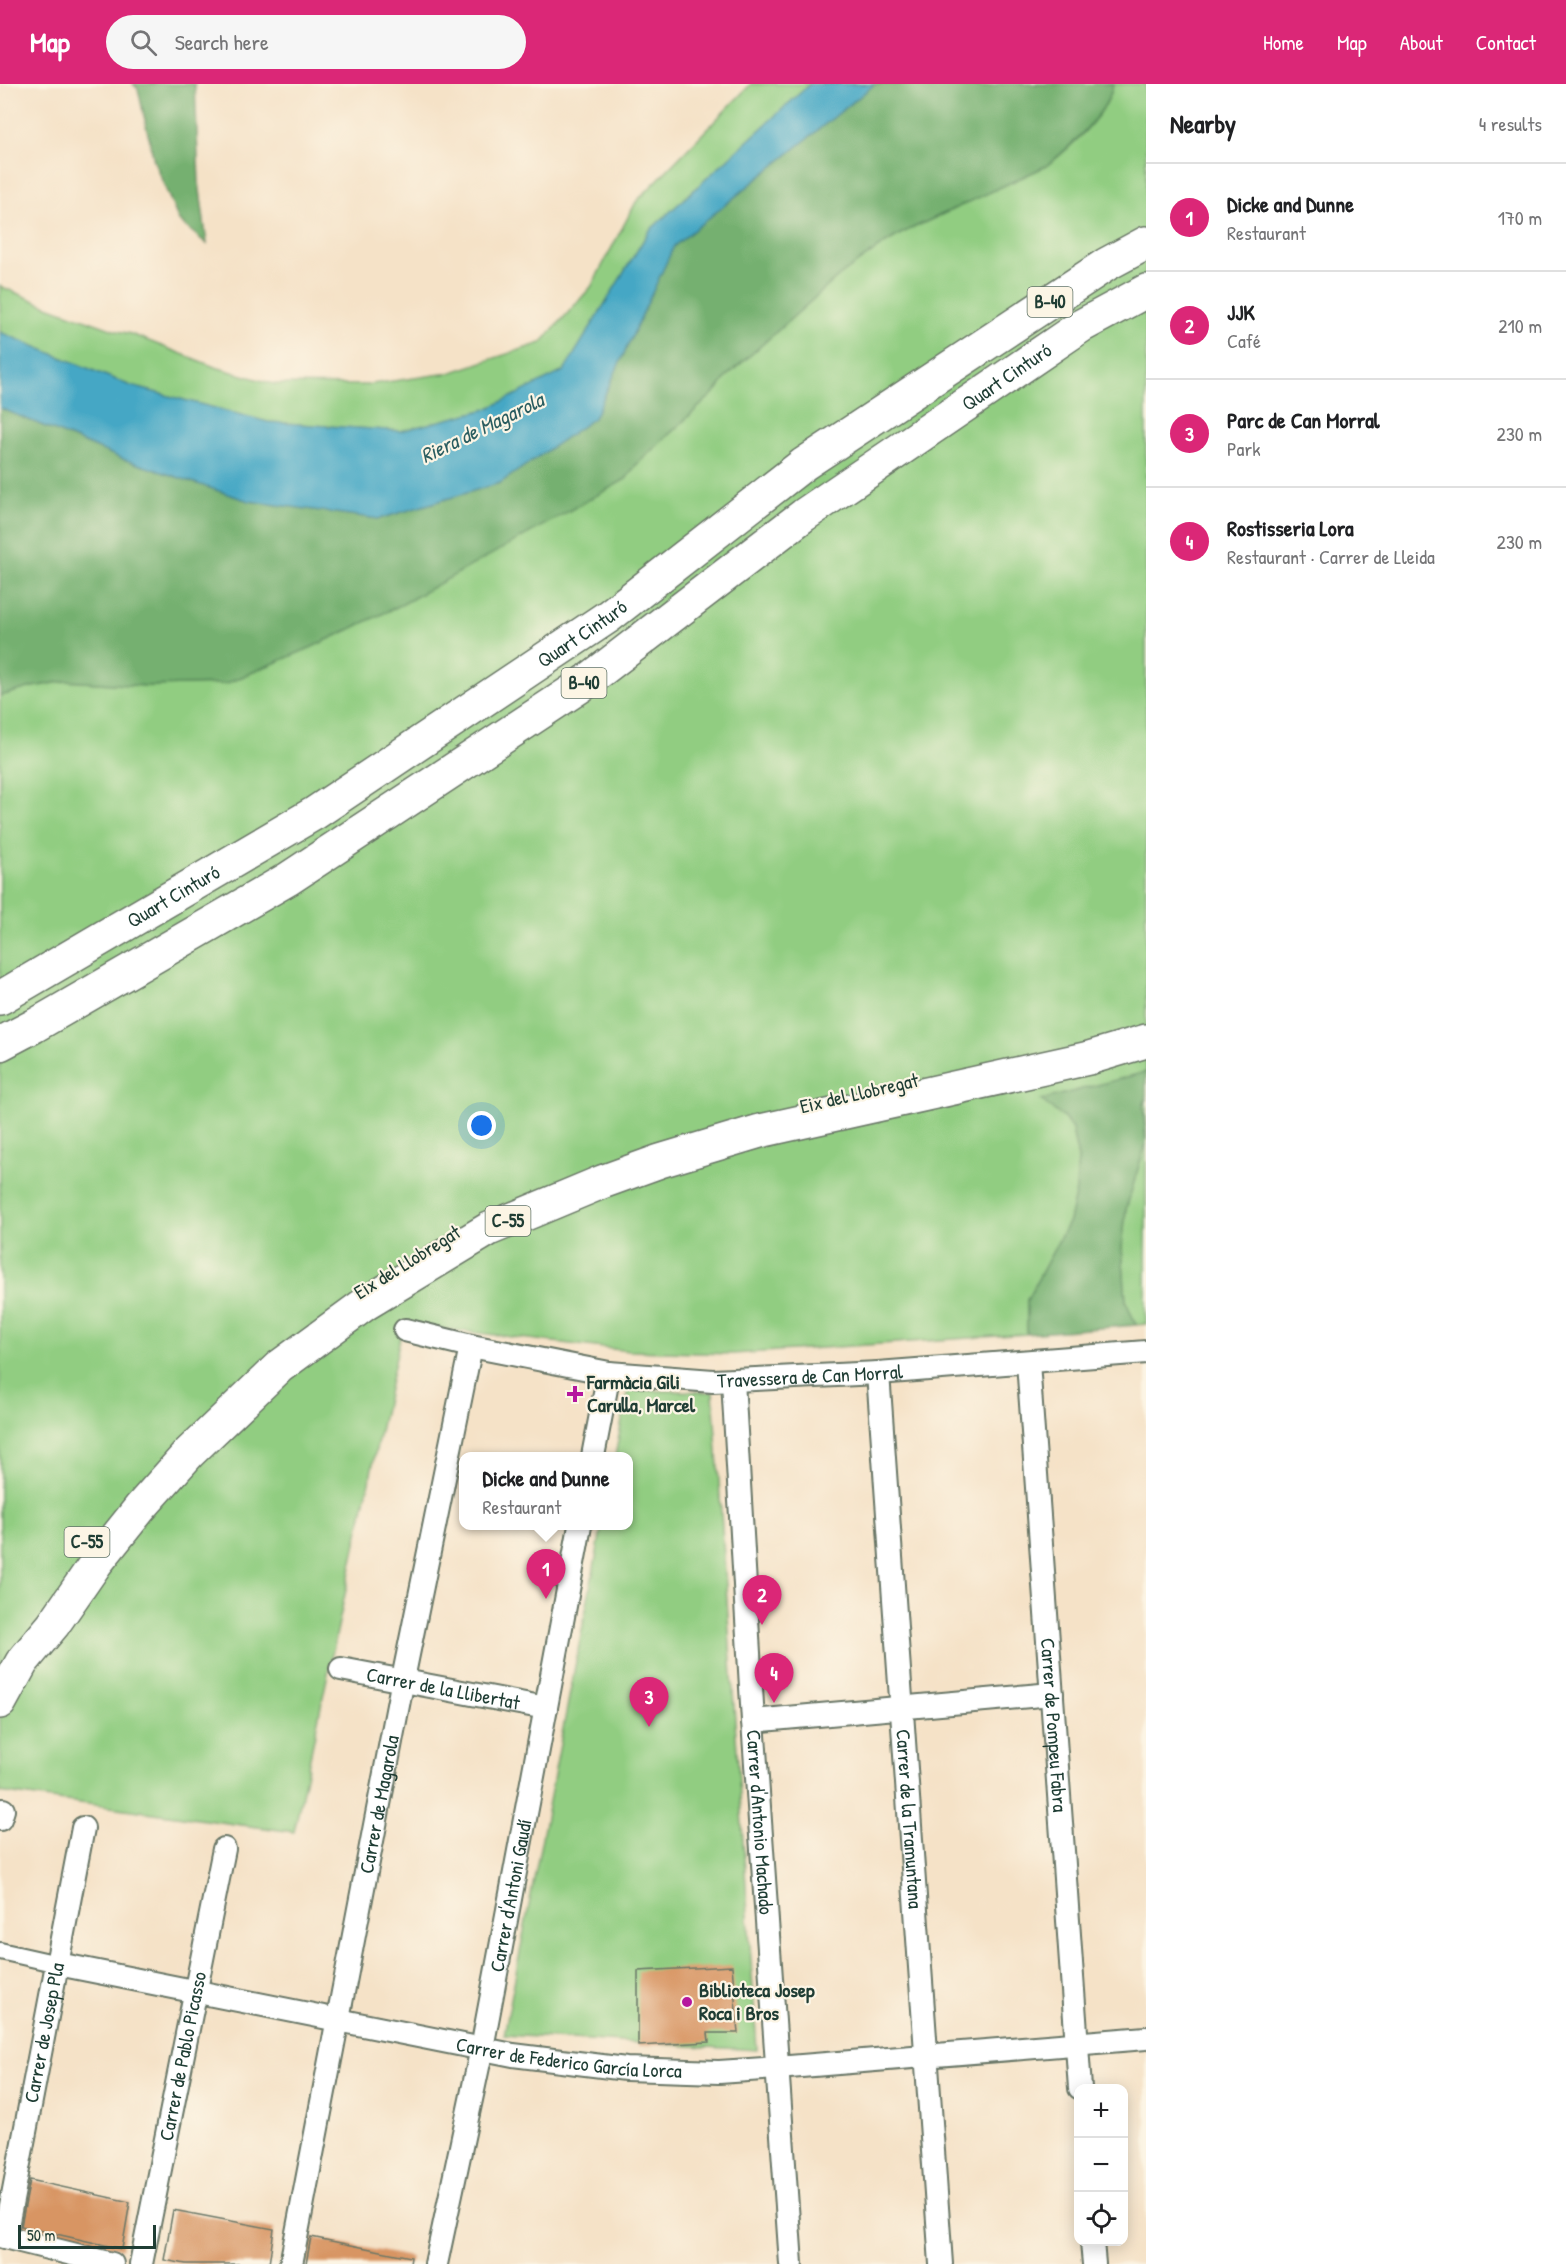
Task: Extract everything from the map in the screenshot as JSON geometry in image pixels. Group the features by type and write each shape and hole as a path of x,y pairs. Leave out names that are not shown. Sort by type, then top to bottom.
{"highway":[{"name":"Quart Cinturó","path":"0,998 315,813 609,616 804,464 1107,264 1146,243"},
{"name":"Quart Cinturó","path":"0,1044 288,879 582,685 804,515 1081,326 1146,291"},
{"name":"Eix del Llobregat","path":"22,1662 35,1620 77,1553 125,1495 177,1438 292,1338 427,1245 505,1206 585,1173 673,1142 788,1110 987,1065 1146,1024"},
{"name":"Eix del Llobregat","path":"0,1702 22,1662 53,1625 96,1563 189,1453 279,1367 365,1304 489,1229 550,1202 621,1175 760,1131 1078,1060 1146,1041"}],"street":[{"name":"Travessera de Can Morral","path":"405,1330 471,1346 609,1373 733,1382 1146,1352"},
{"name":"Carrer de Magarola","path":"291,2264 403,1679 471,1346"},
{"name":"Carrer de Pompeu Fabra","path":"1028,1362 1080,2084"},
{"path":"594,1452 609,1373"},
{"name":"Carrer de la Tramuntana","path":"878,1373 941,2264"},
{"name":"Carrer d'Antonio Machado","path":"733,1382 753,1721 791,2264"},
{"name":"Carrer d'Antoni Gaudí","path":"436,2264 482,2048 579,1530"},
{"name":"Carrer de la Llibertat","path":"340,1669 403,1679 546,1708"},
{"path":"753,1721 1052,1694"},
{"name":"Carrer de Josep Pla","path":"3,2236 83,1828"},
{"name":"Carrer de Pablo Picasso","path":"141,2264 224,1849"},
{"name":"Carrer de Federico García Lorca","path":"0,1951 513,2055 626,2069 719,2072 1146,2038"},
{"path":"3,2236 112,2264"},
{"path":"1092,2246 1094,2264"}],"green space":[{"path":"133,84 195,84 199,182 207,244 179,221 154,161 138,89"},
{"path":"751,84 810,84 649,231 564,371 487,409 401,431 268,422 131,386 0,332 0,286 42,304 131,334 215,367 274,384 365,385 449,373 541,343 591,287 636,202"},
{"path":"875,84 968,84 982,87 1000,84 1113,84 1110,95 1096,118 1076,140 1046,166 902,233 839,276 728,375 717,390 636,465 626,479 403,604 310,648 225,684 147,686 66,681 0,696 0,408 123,459 249,501 379,519 500,483 594,418 674,246"},
{"path":"1113,84 1146,84 1146,1072 1042,1100 1064,1118 1072,1129 1078,1158 1076,1191 1069,1221 1027,1300 1027,1334 733,1354 629,1351 403,1324 294,1832 0,1792 0,696 66,681 147,686 225,684 349,630 626,479 636,465 717,390 728,375 839,276 902,233 1046,166 1087,130 1104,106"},
{"path":"1146,1072 1146,1100 1143,1105 1146,1142 1126,1209 1122,1248 1126,1302 1136,1325 1027,1334 1027,1300 1069,1221 1076,1191 1078,1158 1072,1129 1064,1118 1041,1100"},
{"path":"1146,1100 1146,1142 1143,1105"},
{"path":"1146,1142 1146,1324 1136,1325 1126,1302 1122,1248 1126,1209"},
{"path":"628,1390 713,1392 757,2050 504,2035 601,1530 633,1530 633,1452 616,1452"}],"water":[{"name":"Riera de Magarola","path":"810,84 875,84 674,246 594,418 500,483 379,519 249,501 123,459 0,408 0,332 131,386 268,422 401,431 487,409 564,371 649,231"}],"building":[{"name":"Biblioteca Josep Roca i Bros","path":"732,1966 738,2033 708,2033 709,2042 638,2046 638,1971"},
{"path":"30,2180 130,2202 122,2249 21,2226"},
{"path":"173,2210 274,2229 269,2264 186,2264 164,2260"},
{"path":"311,2237 411,2257 410,2264 306,2264"}],"place":[{"name":"Farmàcia Gili Carulla, Marcel","path":"575,1394"},
{"name":"Dicke and Dunne","path":"546,1599"},
{"name":"JJK","path":"762,1625"},
{"name":"Rostisseria Lora","path":"774,1703"},
{"name":"Parc de Can Morral","path":"649,1727"},
{"name":"Biblioteca Josep Roca i Bros","path":"687,2002"}]}
